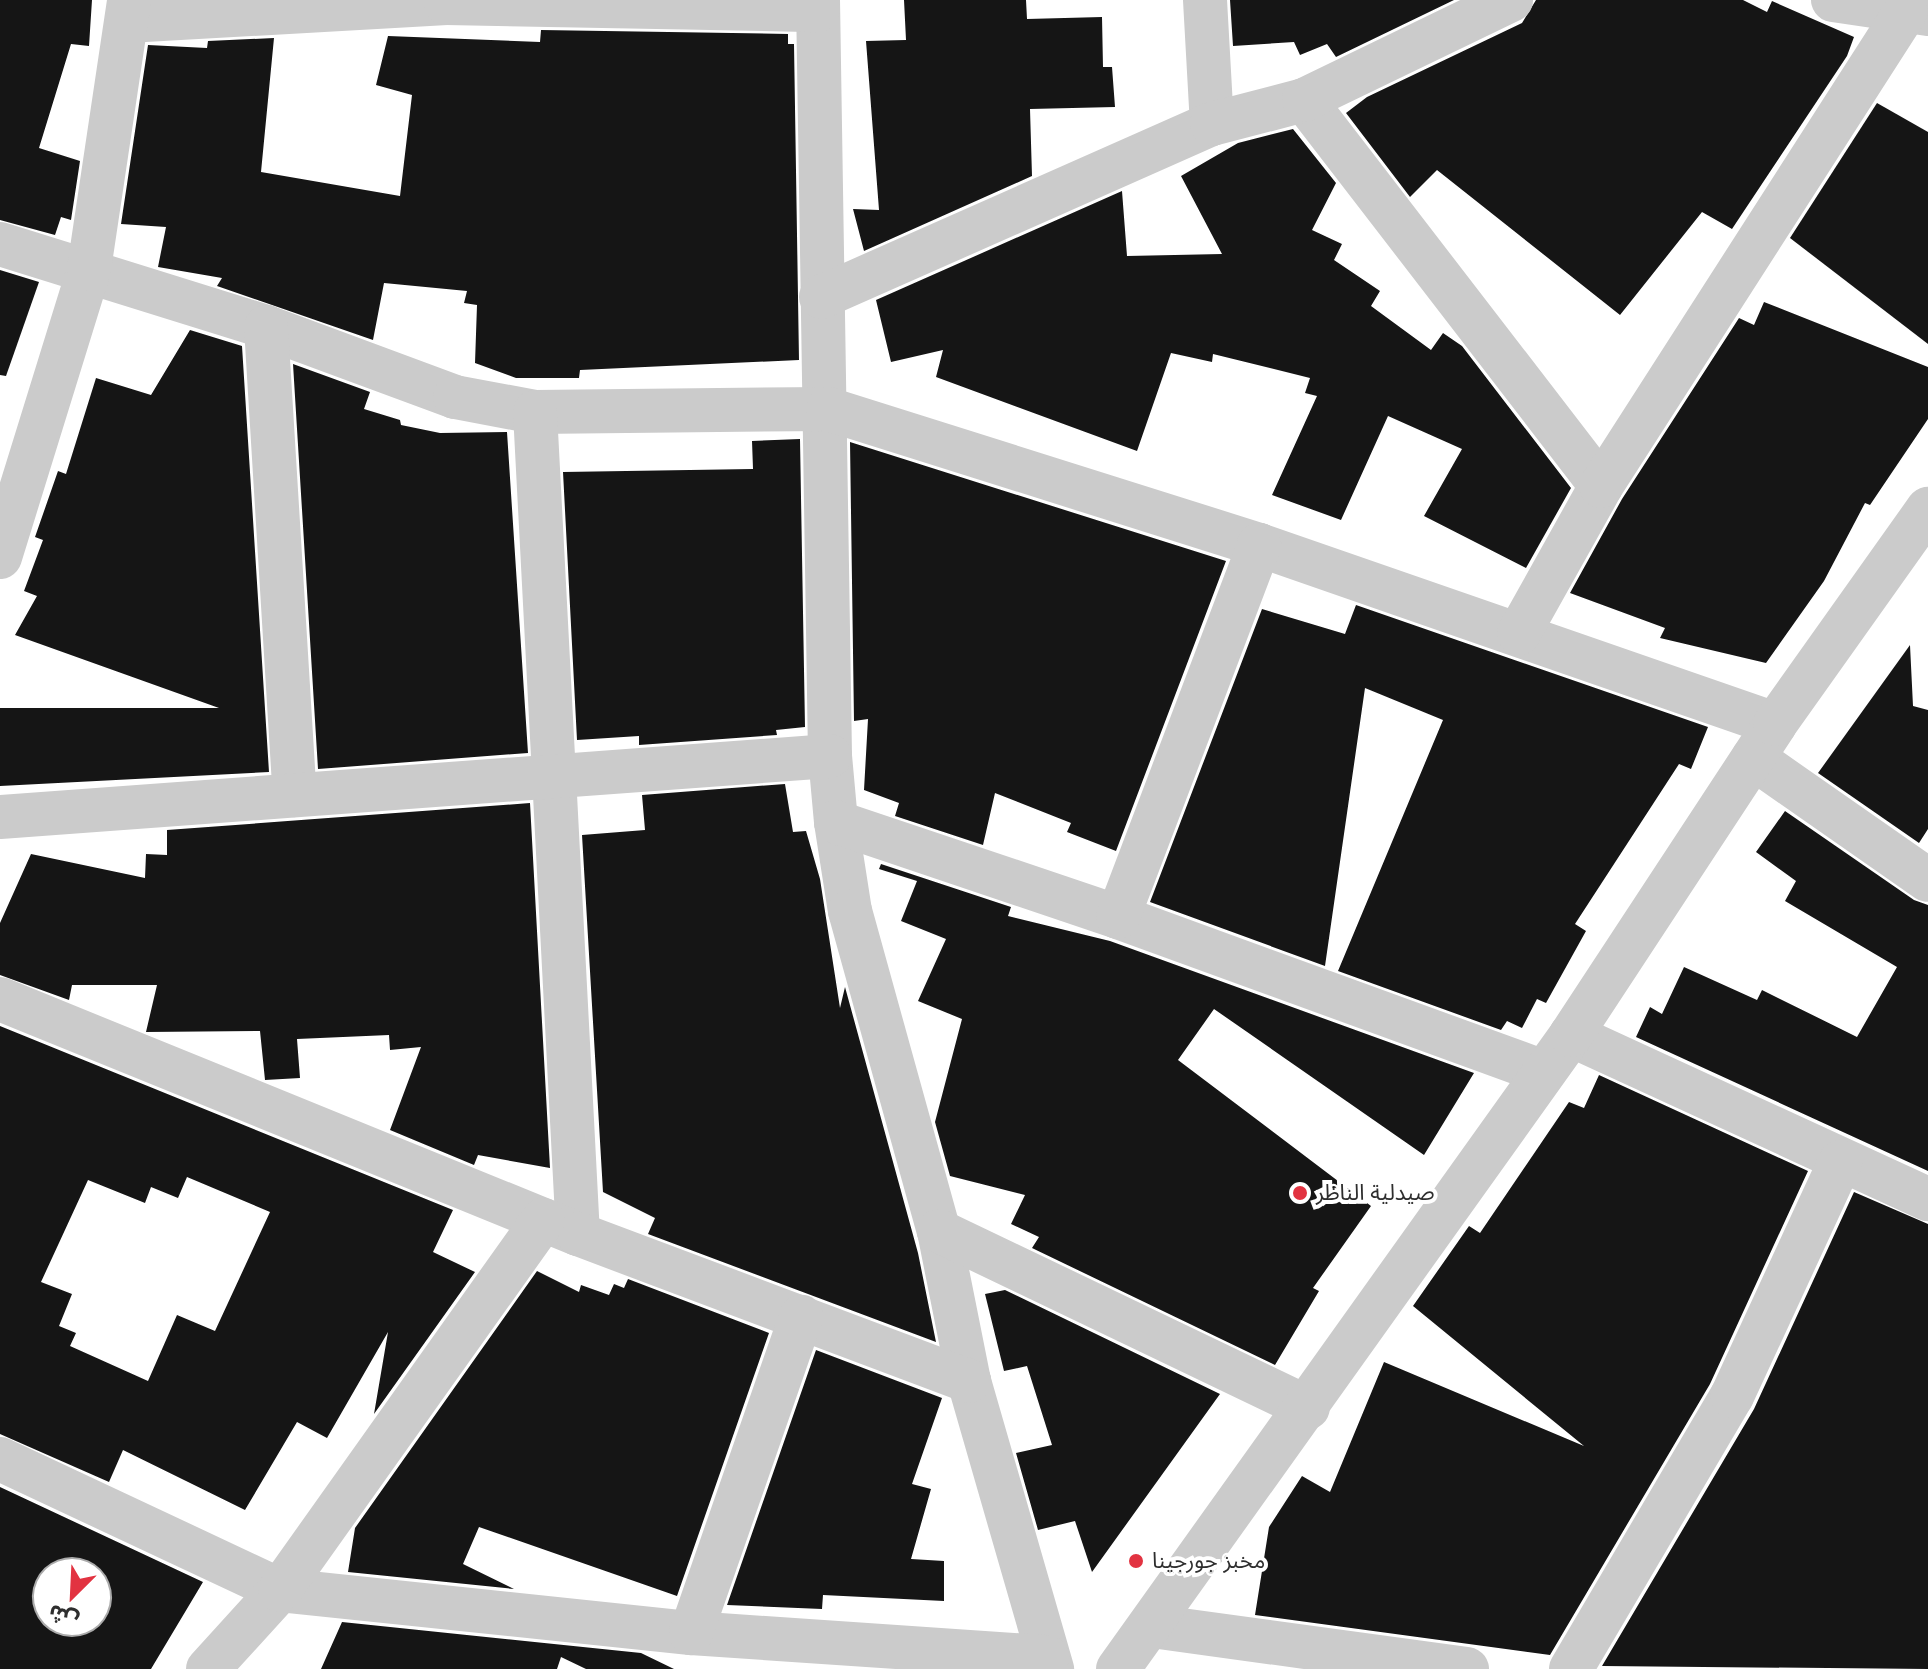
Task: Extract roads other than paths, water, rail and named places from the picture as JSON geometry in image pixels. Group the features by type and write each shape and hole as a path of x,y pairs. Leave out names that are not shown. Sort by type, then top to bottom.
{"street":[{"path":"1205,0 1212,124"},
{"path":"821,297 1212,124 1304,100 1511,0"},
{"path":"1519,633 1601,486 1917,13 1833,0"},
{"path":"0,557 89,269 128,11 446,3 818,5 821,297 828,409 830,756 836,822 850,911 939,1231 969,1381 1050,1663 691,1633 280,1590 0,1459"},
{"path":"1304,100 1601,486"},
{"path":"0,244 89,269 266,327 455,397 535,412 828,409 1259,545 1519,633 1764,741 1928,880"},
{"path":"266,327 295,795"},
{"path":"208,1669 280,1590 560,1227 554,776 535,412"},
{"path":"1118,1669 1308,1408 1571,1035 1764,741 1928,509"},
{"path":"1118,917 1259,545"},
{"path":"0,817 830,756"},
{"path":"836,822 1118,917 1543,1072"},
{"path":"0,999 560,1227 969,1381"},
{"path":"1571,1035 1840,1162 1927,1197"},
{"path":"1571,1669 1732,1396 1840,1162"},
{"path":"939,1231 1308,1408"},
{"path":"691,1633 801,1317"},
{"path":"1152,1626 1467,1669"}],"place":[{"name":"صيدلية الناظر","path":"1300,1193"},
{"name":"مخبز جورجينا","path":"1136,1561"}]}
